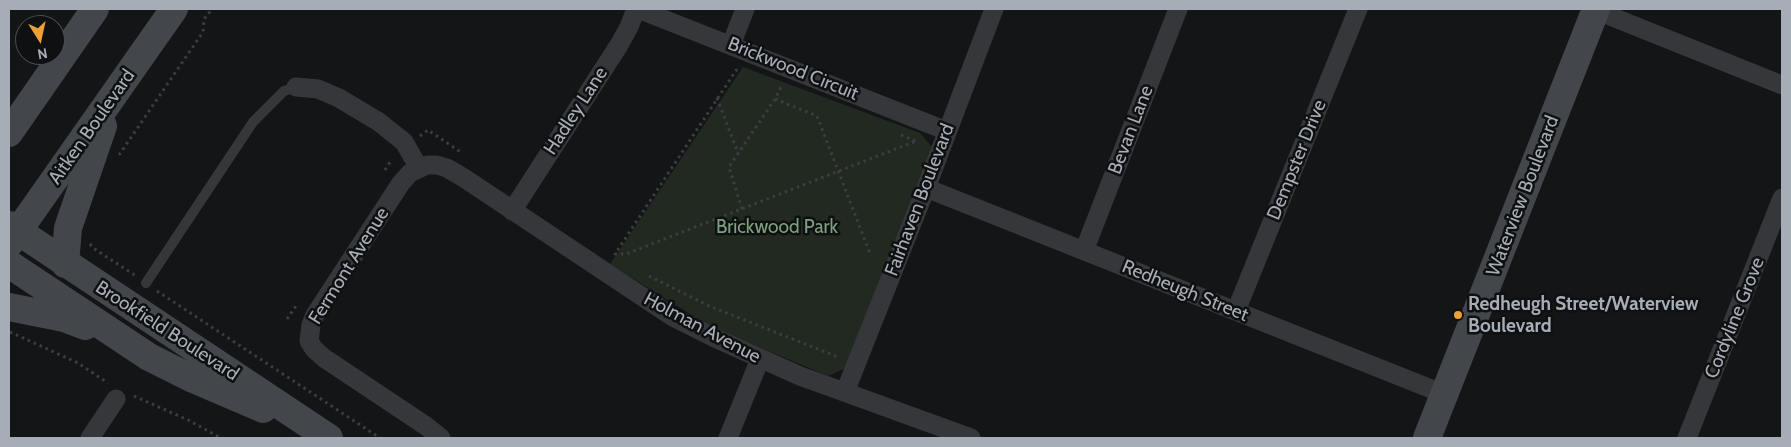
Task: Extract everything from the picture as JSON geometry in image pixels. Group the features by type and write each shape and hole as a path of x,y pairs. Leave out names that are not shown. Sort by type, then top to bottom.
{"street":[{"path":"9,133 95,9"},
{"name":"Aitken Boulevard","path":"12,234 174,9"},
{"name":"Brickwood Circuit","path":"637,9 947,131"},
{"name":"Hadley Lane","path":"512,211 619,45 637,9"},
{"path":"731,45 745,9"},
{"name":"Fairhaven Boulevard","path":"845,392 926,188 994,9"},
{"name":"Bevan Lane","path":"1084,251 1178,9"},
{"name":"Dempster Drive","path":"1236,311 1358,9"},
{"path":"1596,10 1782,85"},
{"name":"Waterview Boulevard","path":"1427,438 1596,10"},
{"path":"296,87 318,89 339,98 379,122 404,142 423,167"},
{"path":"65,264 68,228 118,88"},
{"name":"Holman Avenue","path":"423,167 437,165 447,168 674,317 760,359 800,376 961,436"},
{"name":"Fermont Avenue","path":"423,167 410,173 401,183 315,315 309,332 309,341 314,349 324,358 441,438"},
{"name":"Redheugh Street","path":"926,188 1444,394"},
{"name":"Cordyline Grove","path":"1687,438 1782,198"},
{"name":"Brookfield Boulevard","path":"12,234 65,264 328,437"},
{"name":"Brookfield Boulevard","path":"9,264 149,357 192,379 328,437"},
{"path":"9,307 64,318 124,340"},
{"path":"728,438 760,359"},
{"path":"90,438 116,399"}],"lane":[{"path":"146,283 252,122 284,92 296,87"}],"path":[{"path":"117,158 203,32 204,19 212,9"},
{"path":"737,69 615,254 626,254 916,142"},
{"path":"742,209 729,167 775,99 781,87"},
{"path":"717,98 739,153"},
{"path":"775,99 817,116 871,256"},
{"path":"89,242 93,248 380,438"}],"green space":[{"name":"Brickwood Park","path":"743,67 920,133 934,149 848,367 828,376 709,326 610,264"}],"place":[{"name":"Redheugh Street/Waterview Boulevard","path":"1458,315"}]}
